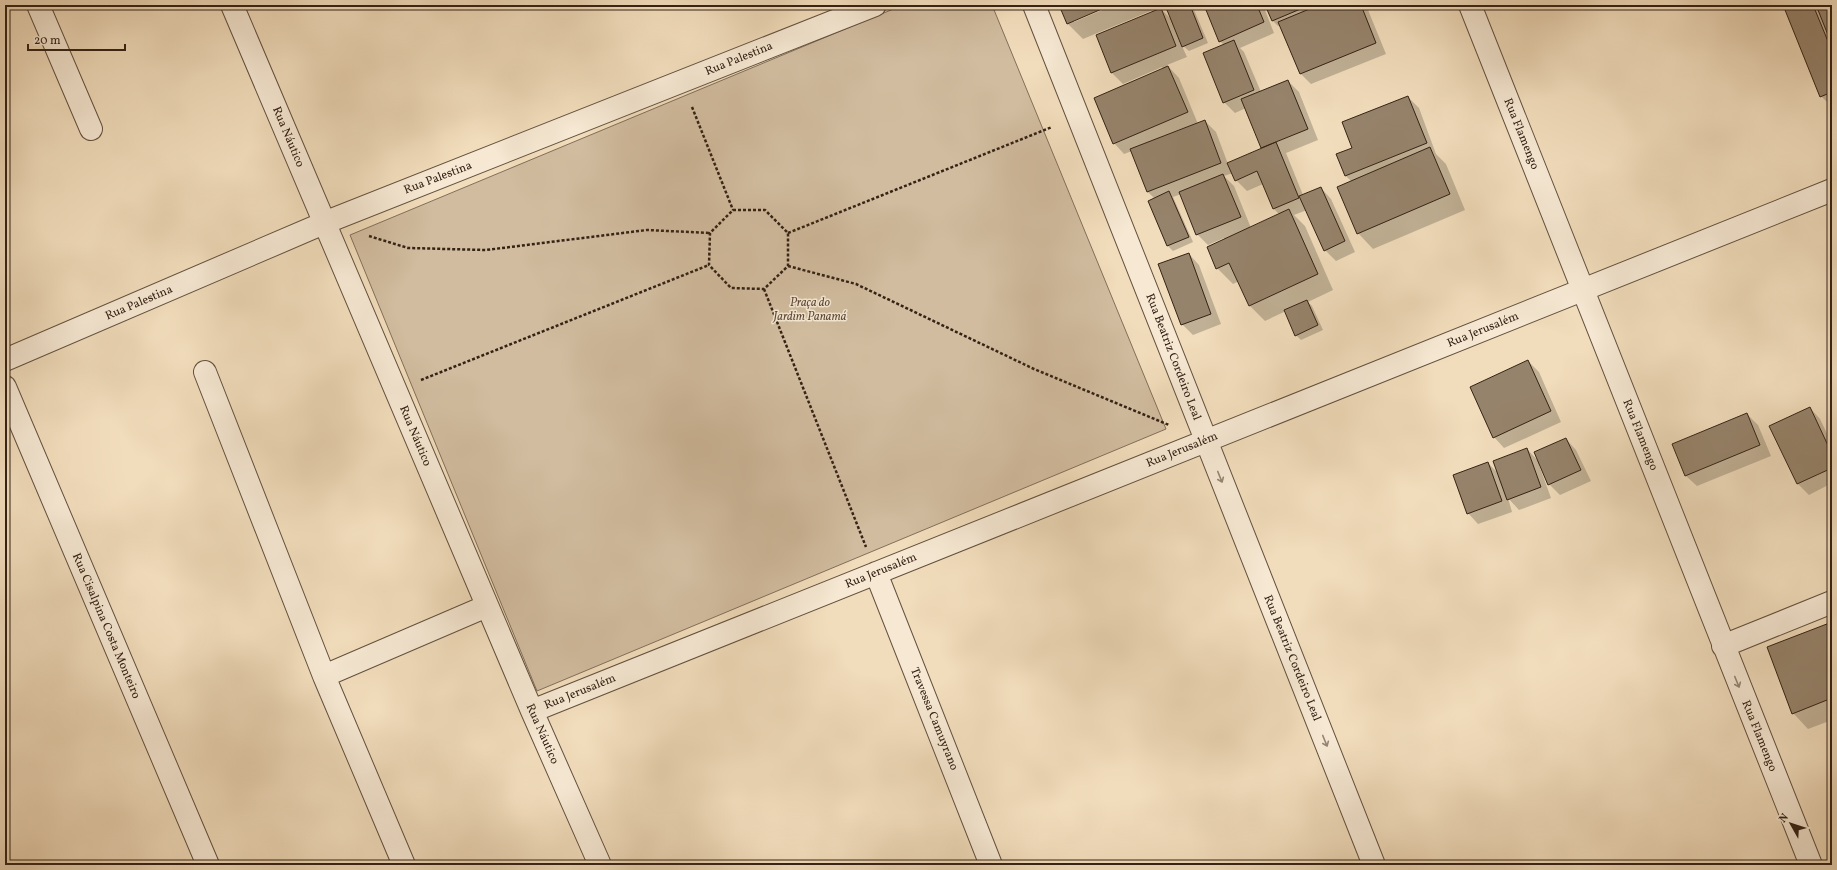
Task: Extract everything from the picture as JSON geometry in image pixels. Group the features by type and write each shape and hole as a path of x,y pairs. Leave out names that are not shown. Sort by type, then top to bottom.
{"street":[{"path":"38,5 91,129"},
{"name":"Rua Náutico","path":"232,5 487,606 600,865"},
{"name":"Rua Palestina","path":"5,360 324,223 875,5"},
{"name":"Rua Beatriz Cordeiro Leal","path":"1034,5 1374,865"},
{"name":"Rua Flamengo","path":"1470,5 1811,865"},
{"name":"Rua Jerusalém","path":"532,711 1832,190"},
{"path":"205,372 324,676 404,865"},
{"name":"Rua Cisalpina Costa Monteiro","path":"5,386 208,865"},
{"name":"Travessa Camuyrano","path":"876,573 992,865"},
{"path":"1723,646 1832,602"},
{"path":"324,676 487,606"}],"path":[{"path":"683,82 733,210"},
{"path":"788,233 1078,116"},
{"path":"733,210 765,210 788,233 788,266 764,289 731,288 709,265 710,233 733,210"},
{"path":"324,223 408,248 486,250 647,230 710,233"},
{"path":"395,390 709,265"},
{"path":"788,266 856,284 1034,368 1206,441"},
{"path":"764,289 876,573"}],"green space":[{"name":"Praça do Jardim Panamá","path":"903,5 992,5 1166,429 537,691 350,235"}],"building":[{"path":"1059,5 1111,5 1067,24"},
{"path":"1165,5 1190,5 1203,38 1182,47"},
{"path":"1204,5 1257,5 1264,22 1219,42"},
{"path":"1265,5 1310,5 1272,21"},
{"path":"1319,5 1361,5 1376,43 1300,74 1278,22"},
{"path":"1783,5 1813,5 1832,51 1832,92 1820,97"},
{"path":"1816,5 1832,5 1832,45"},
{"path":"1161,8 1176,46 1111,73 1096,35"},
{"path":"1234,40 1254,90 1223,103 1203,53"},
{"path":"1168,66 1188,112 1113,144 1094,98"},
{"path":"1288,80 1308,129 1261,148 1241,99"},
{"path":"1408,96 1427,143 1345,176 1336,154 1352,148 1342,122"},
{"path":"1205,120 1221,163 1147,192 1130,149"},
{"path":"1276,142 1299,198 1273,209 1257,171 1235,181 1227,163"},
{"path":"1430,147 1450,194 1357,234 1337,187"},
{"path":"1223,174 1241,217 1196,235 1179,192"},
{"path":"1321,187 1345,241 1324,251 1299,196"},
{"path":"1169,191 1189,237 1167,246 1148,201"},
{"path":"1289,209 1318,274 1249,306 1229,263 1216,269 1207,247"},
{"path":"1189,253 1211,314 1181,325 1158,264"},
{"path":"1307,300 1318,325 1295,336 1284,310"},
{"path":"1528,360 1551,411 1493,438 1470,387"},
{"path":"1810,407 1832,454 1832,468 1797,484 1769,426"},
{"path":"1747,413 1760,445 1685,476 1672,444"},
{"path":"1566,438 1581,470 1548,485 1534,452"},
{"path":"1527,448 1541,487 1507,500 1493,461"},
{"path":"1488,462 1502,501 1467,514 1453,475"},
{"path":"1832,622 1832,698 1792,714 1767,647"}]}
